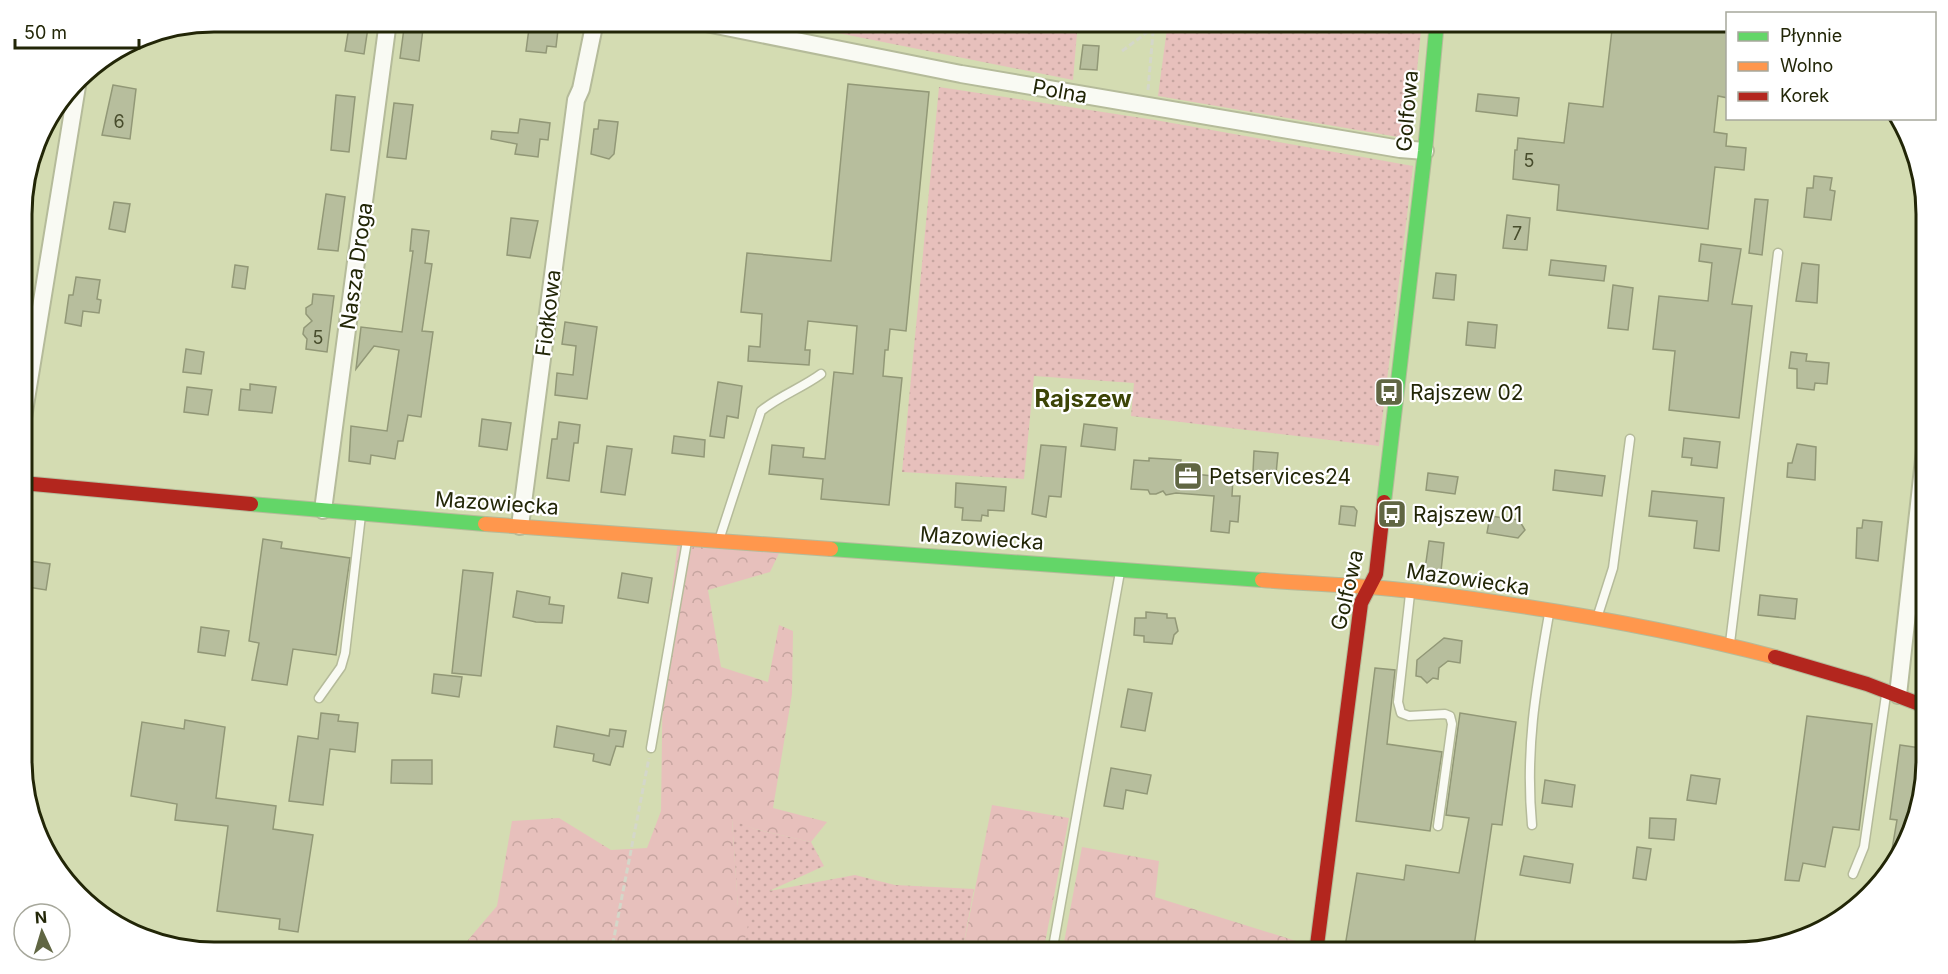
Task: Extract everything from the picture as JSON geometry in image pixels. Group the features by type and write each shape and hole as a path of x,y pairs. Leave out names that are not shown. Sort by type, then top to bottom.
{"street":[{"name":"Nasza Droga","path":"323,510 387,32"},
{"name":"Fiołkowa","path":"520,526 576,100 581,89 593,32"},
{"name":"Polna","path":"784,32 868,56 1147,106 1400,149 1425,151"},
{"name":"Golfowa","path":"1317,942 1360,615 1368,589 1376,574 1425,151 1436,32"},
{"path":"32,363 75,96"},
{"name":"Mazowiecka","path":"32,484 362,514 1410,591 1550,611 1730,647 1872,684 1916,702"},
{"path":"1892,692 1916,515"}],"lane":[{"path":"1730,647 1778,253"},
{"path":"719,540 761,411 772,401 803,387 821,374"},
{"path":"1597,620 1613,568 1630,439"},
{"path":"319,698 341,667 345,653 362,514"},
{"path":"651,748 688,537"},
{"path":"1054,942 1120,569"},
{"path":"1410,591 1398,702 1401,713 1409,717 1437,713 1450,716 1452,724 1438,826"},
{"path":"1532,825 1527,779 1532,710 1550,611"},
{"path":"1852,874 1864,847 1892,692"}],"path":[{"path":"1122,51 1148,32"},
{"path":"1147,106 1153,32"},
{"path":"613,942 651,748"}],"green space":[{"path":"833,32 1077,32 1073,80"},
{"path":"1167,32 1421,32 1410,139 1158,96"},
{"path":"939,87 1155,120 1413,166 1379,446 1131,416 1134,383 1034,376 1024,479 902,472"},
{"path":"678,541 781,549 770,572 708,590 721,667 768,682 779,625 793,631 792,694 773,808 827,822 811,842 755,829 732,820 738,907 749,920 744,942 466,942 497,906 512,821 559,818 611,850 647,848 661,811 663,662"},
{"path":"992,805 1069,818 1045,942 964,942"},
{"path":"732,819 755,829 811,842 824,866 769,891 855,875 895,885 974,889 964,942 744,942 748,920 738,908"},
{"path":"1082,847 1159,861 1155,897 1299,942 1064,942"}],"building":[{"path":"348,32 367,32 364,54 345,51"},
{"path":"404,32 423,32 419,61 400,58"},
{"path":"529,32 558,32 556,47 547,46 546,53 526,51"},
{"path":"1612,32 1726,32 1726,98 1718,96 1714,132 1727,134 1726,146 1746,148 1744,170 1715,167 1708,229 1557,210 1559,185 1513,179 1518,138 1564,143 1569,103 1603,107"},
{"path":"1083,45 1099,46 1097,70 1080,69"},
{"path":"848,84 929,92 906,331 890,329 888,350 885,350 883,376 902,378 889,505 821,499 823,479 769,474 772,445 804,448 803,457 825,459 834,372 853,374 857,326 808,321 805,350 810,350 809,365 748,361 749,346 760,347 762,314 741,312 747,253 831,261"},
{"path":"113,85 136,89 130,139 102,135"},
{"path":"1478,94 1519,98 1517,116 1476,111"},
{"path":"336,95 355,97 349,152 331,150"},
{"path":"394,103 413,105 406,159 387,157"},
{"path":"520,119 550,123 548,140 540,139 538,157 515,154 517,144 491,139 492,131 518,133"},
{"path":"599,120 618,122 614,154 609,159 591,154 594,129 598,129"},
{"path":"1814,176 1832,178 1830,190 1835,191 1831,220 1804,217 1807,188 1813,188"},
{"path":"326,194 345,197 338,251 318,249"},
{"path":"1755,199 1768,200 1762,255 1749,253"},
{"path":"114,202 130,204 125,232 109,229"},
{"path":"1507,215 1530,218 1527,250 1503,248"},
{"path":"511,218 538,221 530,258 507,255"},
{"path":"412,229 429,231 425,263 432,264 422,331 433,332 421,417 408,415 403,441 398,441 395,459 371,455 370,464 349,461 351,426 387,431 399,350 374,346 356,369 361,327 402,332 413,251 410,251"},
{"path":"1701,244 1741,249 1732,304 1752,306 1739,418 1669,410 1675,351 1653,349 1659,296 1708,301 1712,263 1699,261"},
{"path":"1551,260 1606,266 1604,281 1549,275"},
{"path":"1802,263 1819,265 1817,303 1796,301"},
{"path":"235,265 248,267 245,289 232,287"},
{"path":"1436,273 1456,275 1454,300 1433,298"},
{"path":"76,277 100,280 97,299 101,300 99,313 83,311 81,326 65,323 69,295 73,295"},
{"path":"1613,285 1633,288 1628,330 1608,328"},
{"path":"313,294 334,296 327,352 306,349 307,339 303,334 304,328 312,321 306,314 306,308 312,304"},
{"path":"565,322 597,327 587,399 555,395 557,373 573,375 576,346 562,344"},
{"path":"1468,322 1497,325 1495,348 1466,345"},
{"path":"186,349 204,352 201,374 183,372"},
{"path":"1791,352 1807,354 1806,361 1829,363 1827,384 1815,383 1814,390 1797,388 1797,369 1789,368"},
{"path":"718,382 742,386 738,418 727,416 724,438 710,436"},
{"path":"250,384 276,387 272,413 239,410 241,389 250,390"},
{"path":"187,387 212,390 208,415 184,412"},
{"path":"482,419 511,423 507,450 479,446"},
{"path":"559,422 580,425 578,443 574,443 569,481 547,478 552,439 557,439"},
{"path":"1084,424 1117,428 1115,450 1081,446"},
{"path":"674,436 705,440 704,457 672,453"},
{"path":"1684,438 1720,442 1717,468 1691,465 1692,458 1682,457"},
{"path":"1797,444 1816,447 1815,480 1787,477 1788,463 1792,463"},
{"path":"1041,445 1066,447 1061,497 1049,496 1046,517 1032,514"},
{"path":"607,446 632,449 625,495 601,492"},
{"path":"1254,451 1278,453 1276,474 1253,472"},
{"path":"1149,458 1181,460 1180,464 1195,465 1194,474 1233,478 1232,496 1240,496 1238,522 1230,521 1229,533 1211,531 1214,496 1176,493 1166,495 1163,491 1150,494 1148,490 1131,489 1134,460 1149,461"},
{"path":"1555,470 1605,476 1602,496 1553,490"},
{"path":"1428,473 1458,477 1455,494 1426,490"},
{"path":"956,483 1006,487 1004,511 988,510 988,516 982,515 981,521 962,520 963,508 955,507"},
{"path":"1652,491 1724,498 1719,551 1694,548 1697,521 1649,516"},
{"path":"1341,506 1354,507 1357,511 1355,526 1339,524"},
{"path":"1490,516 1519,520 1525,530 1518,538 1487,533"},
{"path":"1863,520 1882,522 1878,561 1856,558 1857,528 1862,528"},
{"path":"263,539 282,542 281,548 350,558 336,655 293,649 287,685 252,680 259,643 249,641"},
{"path":"1429,541 1444,543 1441,571 1425,569"},
{"path":"32,561 50,564 46,590 32,588"},
{"path":"463,570 493,573 481,676 452,673"},
{"path":"622,573 652,578 648,603 618,598"},
{"path":"517,591 550,597 549,604 564,606 562,623 536,622 513,617"},
{"path":"1760,595 1797,599 1795,619 1758,615"},
{"path":"1146,612 1167,614 1167,618 1175,618 1178,631 1174,635 1172,644 1144,642 1144,636 1134,635 1135,618 1146,618"},
{"path":"201,627 229,631 225,656 198,652"},
{"path":"1444,638 1462,641 1460,663 1448,661 1439,668 1438,679 1433,678 1427,683 1421,677 1416,676 1417,660"},
{"path":"1375,668 1395,670 1387,744 1442,752 1430,831 1356,821"},
{"path":"434,674 462,677 459,697 432,693"},
{"path":"1128,689 1152,693 1145,731 1121,727"},
{"path":"321,713 339,715 338,721 358,723 355,752 330,749 323,805 289,801 298,736 318,739"},
{"path":"1460,713 1516,722 1502,825 1492,824 1475,942 1346,942 1357,873 1404,880 1406,865 1459,873 1469,818 1446,815"},
{"path":"1807,716 1872,724 1859,830 1833,827 1825,867 1803,863 1799,881 1785,880"},
{"path":"185,720 225,727 216,798 276,806 273,829 313,835 298,932 279,929 280,919 217,911 228,826 175,820 177,804 131,796 142,722 184,729"},
{"path":"557,726 609,736 610,729 626,731 623,747 616,746 610,765 593,761 594,754 554,747"},
{"path":"1900,745 1916,747 1915,784 1910,807 1891,852 1897,820 1890,819"},
{"path":"392,760 432,760 432,784 391,783"},
{"path":"1111,768 1151,775 1147,794 1126,790 1123,809 1104,806"},
{"path":"1691,775 1720,779 1716,804 1687,800"},
{"path":"1545,780 1575,785 1572,807 1542,803"},
{"path":"1650,818 1676,819 1674,840 1649,838"},
{"path":"1637,847 1651,849 1646,880 1633,878"},
{"path":"1524,856 1573,864 1570,883 1520,875"}],"traffic: fast":[{"path":"1384,502 1425,151 1436,32"},
{"path":"251,504 485,524"},
{"path":"831,549 1262,580"}],"traffic: slow":[{"path":"485,524 831,549"},
{"path":"1262,580 1394,589 1503,603 1640,626 1775,657"}],"traffic: jam":[{"path":"32,484 251,504"},
{"path":"1317,942 1361,603 1376,574 1384,502"},
{"path":"1775,657 1867,684 1916,703"}],"place":[{"name":"Rajszew 02","path":"1389,392"},
{"name":"Petservices24","path":"1188,476"},
{"name":"Rajszew 01","path":"1392,514"}],"district":[{"name":"Rajszew","path":"1083,398"}]}
